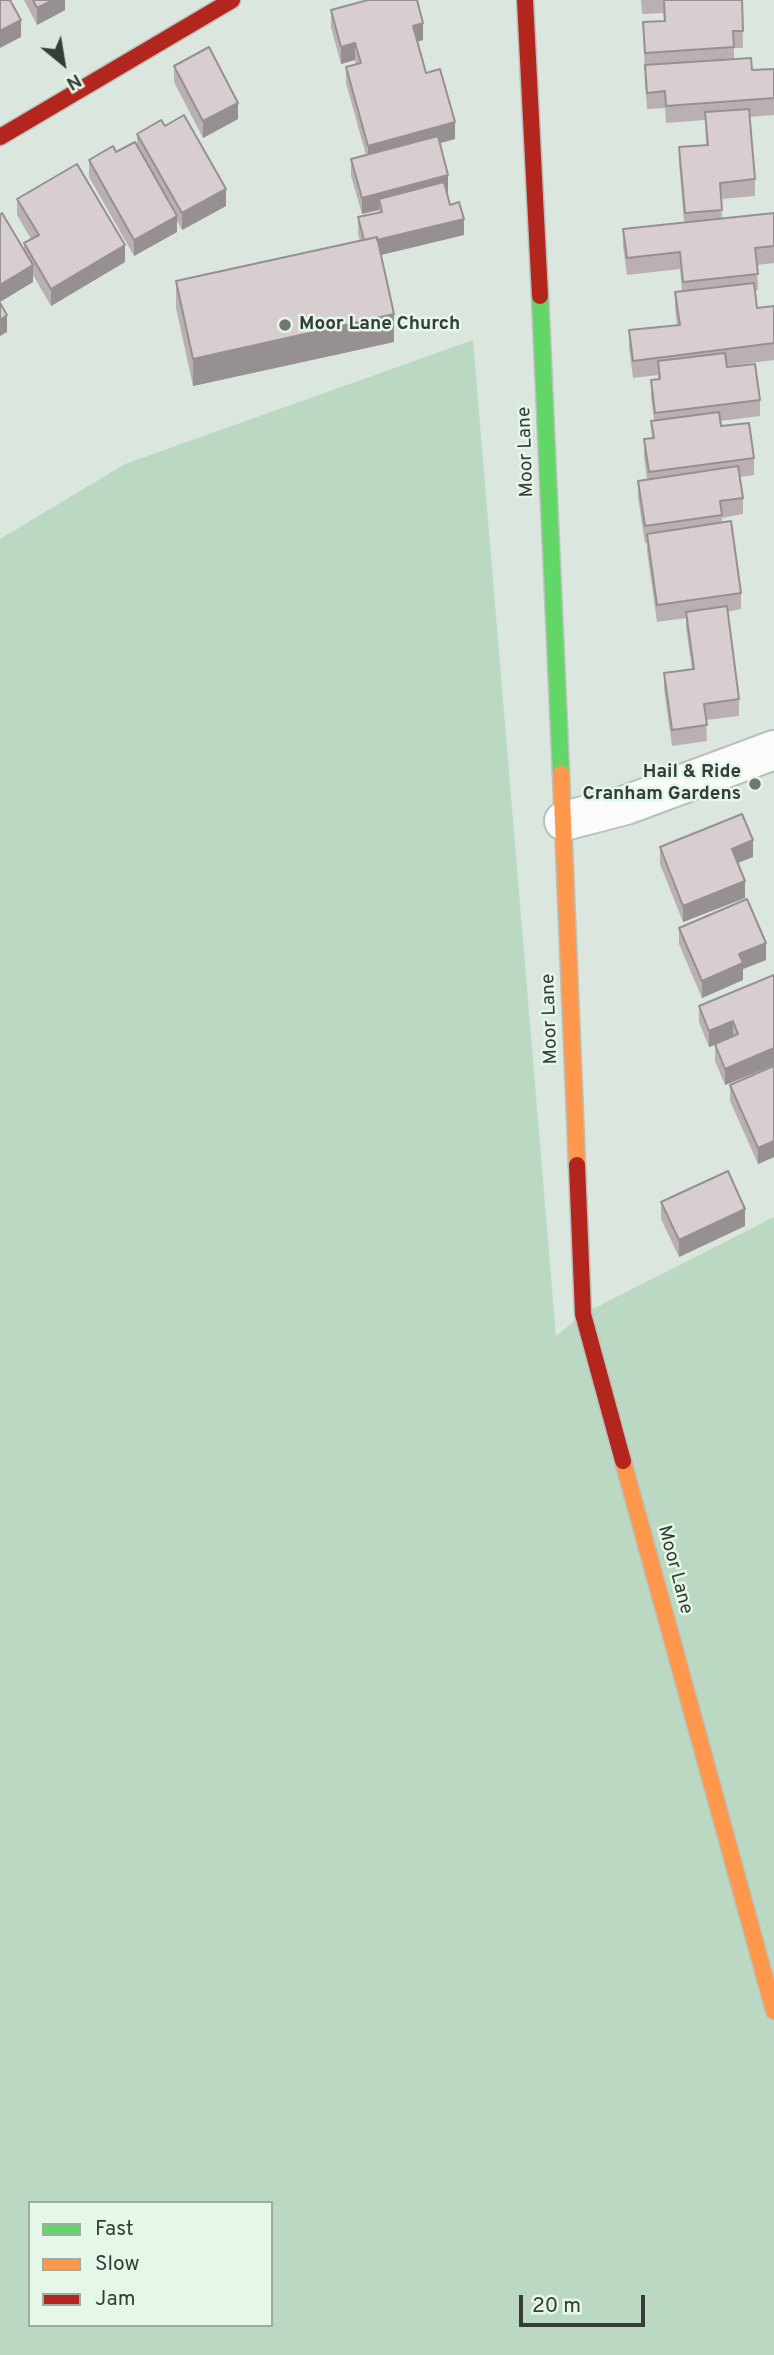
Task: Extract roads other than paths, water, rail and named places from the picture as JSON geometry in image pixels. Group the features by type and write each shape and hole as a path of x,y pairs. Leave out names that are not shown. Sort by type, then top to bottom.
{"street":[{"path":"0,137 232,0"},
{"name":"Moor Lane","path":"525,0 564,821 583,1314 774,2011"},
{"path":"564,821 626,805 774,750"}],"place":[{"name":"Moor Lane Church","path":"285,325"},
{"name":"Hail & Ride Cranham Gardens","path":"755,784"}]}
